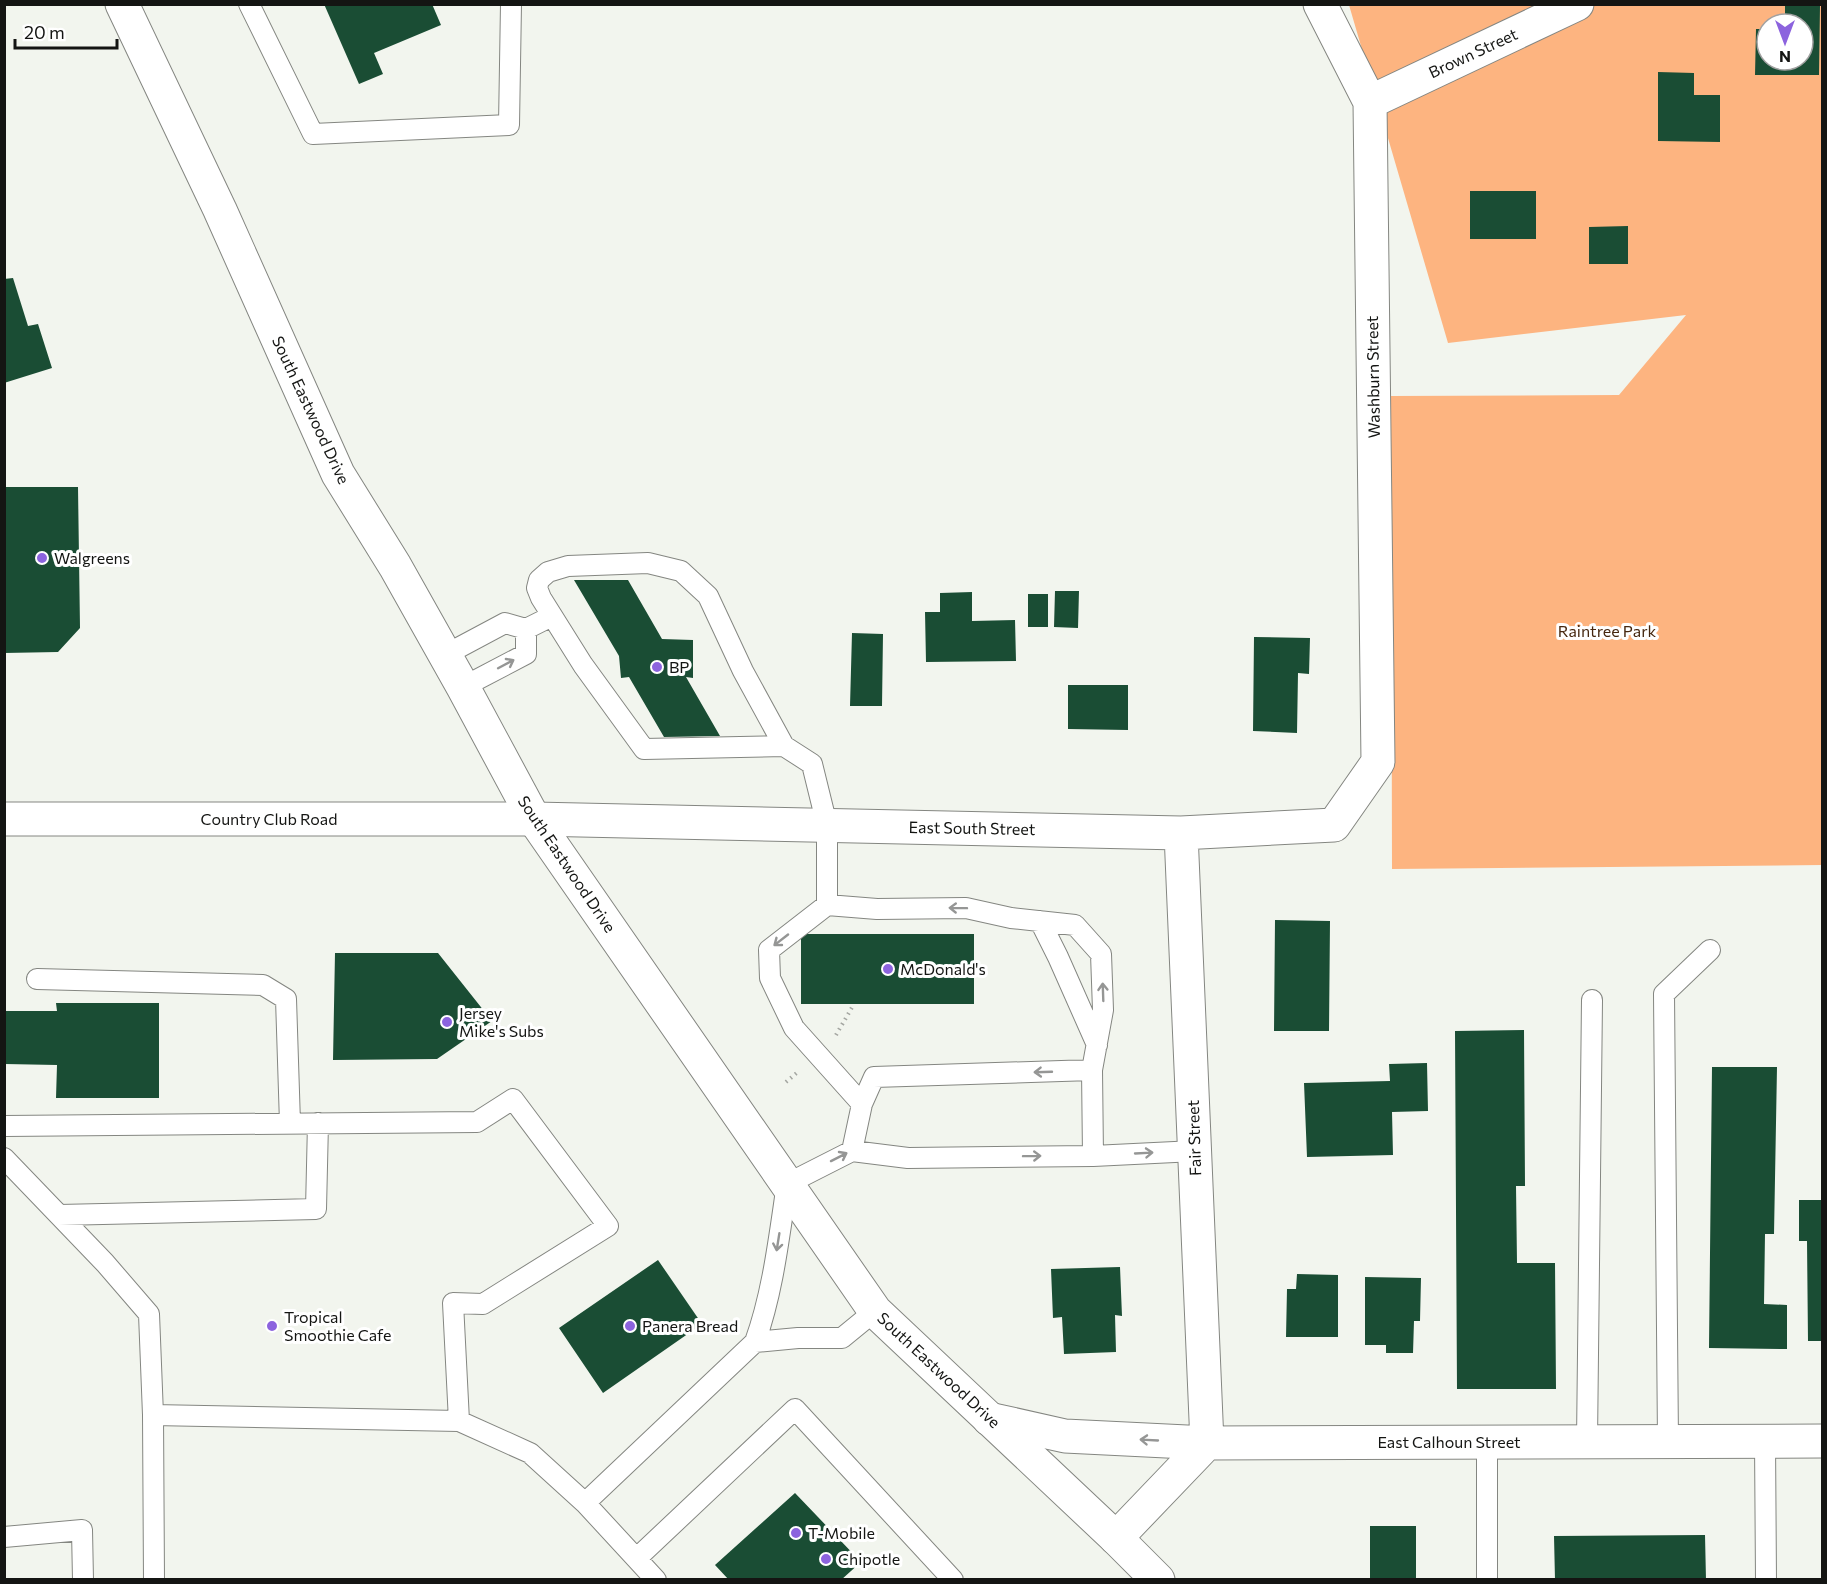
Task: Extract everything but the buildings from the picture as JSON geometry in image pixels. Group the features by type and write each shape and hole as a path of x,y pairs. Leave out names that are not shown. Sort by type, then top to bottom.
{"street":[{"name":"South Eastwood Drive","path":"122,4 220,210 338,474 395,566 534,819 875,1311 1158,1580"},
{"name":"Washburn Street","path":"1320,4 1370,102 1378,762"},
{"name":"Brown Street","path":"1370,102 1576,4"},
{"name":"East South Street","path":"534,819 1181,833 1334,825 1378,762"},
{"name":"Country Club Road","path":"4,819 534,819"},
{"name":"Fair Street","path":"1181,833 1207,1443"},
{"name":"East Calhoun Street","path":"989,1419 1065,1436 1207,1443 1822,1441"},
{"path":"1116,1538 1207,1443"}],"lane":[{"path":"249,4 313,134 509,125 511,4"},
{"path":"784,746 644,749 582,665 541,598 537,588 539,580 548,572 568,566 648,563 681,571 708,596 743,671 784,746 812,764 827,825 827,905"},
{"path":"445,655 505,622 526,629 552,616"},
{"path":"463,687 526,654 526,629"},
{"path":"862,1104 794,1028 771,978 769,950 827,905 877,909 966,908 1011,918 1075,925 1101,954 1103,1010 1092,1070 1093,1156"},
{"path":"1040,921 1097,1044"},
{"path":"1668,1441 1664,994 1710,950"},
{"path":"37,979 263,985 286,999 290,1124"},
{"path":"1587,1442 1592,1000"},
{"path":"852,1150 862,1104 874,1077 1092,1070"},
{"path":"4,1126 477,1122 513,1099 608,1226 483,1304 453,1303 459,1421"},
{"path":"59,1215 316,1209 318,1124"},
{"path":"585,1503 755,1342 772,1279 787,1184 852,1150 908,1158 1093,1156 1195,1150"},
{"path":"4,1158 105,1263 149,1314 153,1414 154,1580"},
{"path":"755,1342 798,1338 842,1338 875,1311"},
{"path":"636,1558 795,1409 953,1580"},
{"path":"153,1414 459,1421 530,1453 585,1503 656,1580"},
{"path":"1765,1441 1766,1580"},
{"path":"1487,1442 1487,1580"},
{"path":"4,1537 82,1530 83,1580"}],"green space":[{"name":"Raintree Park","path":"1349,5 1822,5 1822,865 1392,869 1391,396 1619,395 1686,315 1448,343"}],"place":[{"name":"Walgreens","path":"42,558"},
{"name":"BP","path":"657,667"},
{"name":"McDonald's","path":"888,969"},
{"name":"Jersey Mike's Subs","path":"447,1022"},
{"name":"Tropical Smoothie Cafe","path":"272,1326"},
{"name":"Panera Bread","path":"630,1326"},
{"name":"T-Mobile","path":"796,1533"},
{"name":"Chipotle","path":"826,1559"}]}
